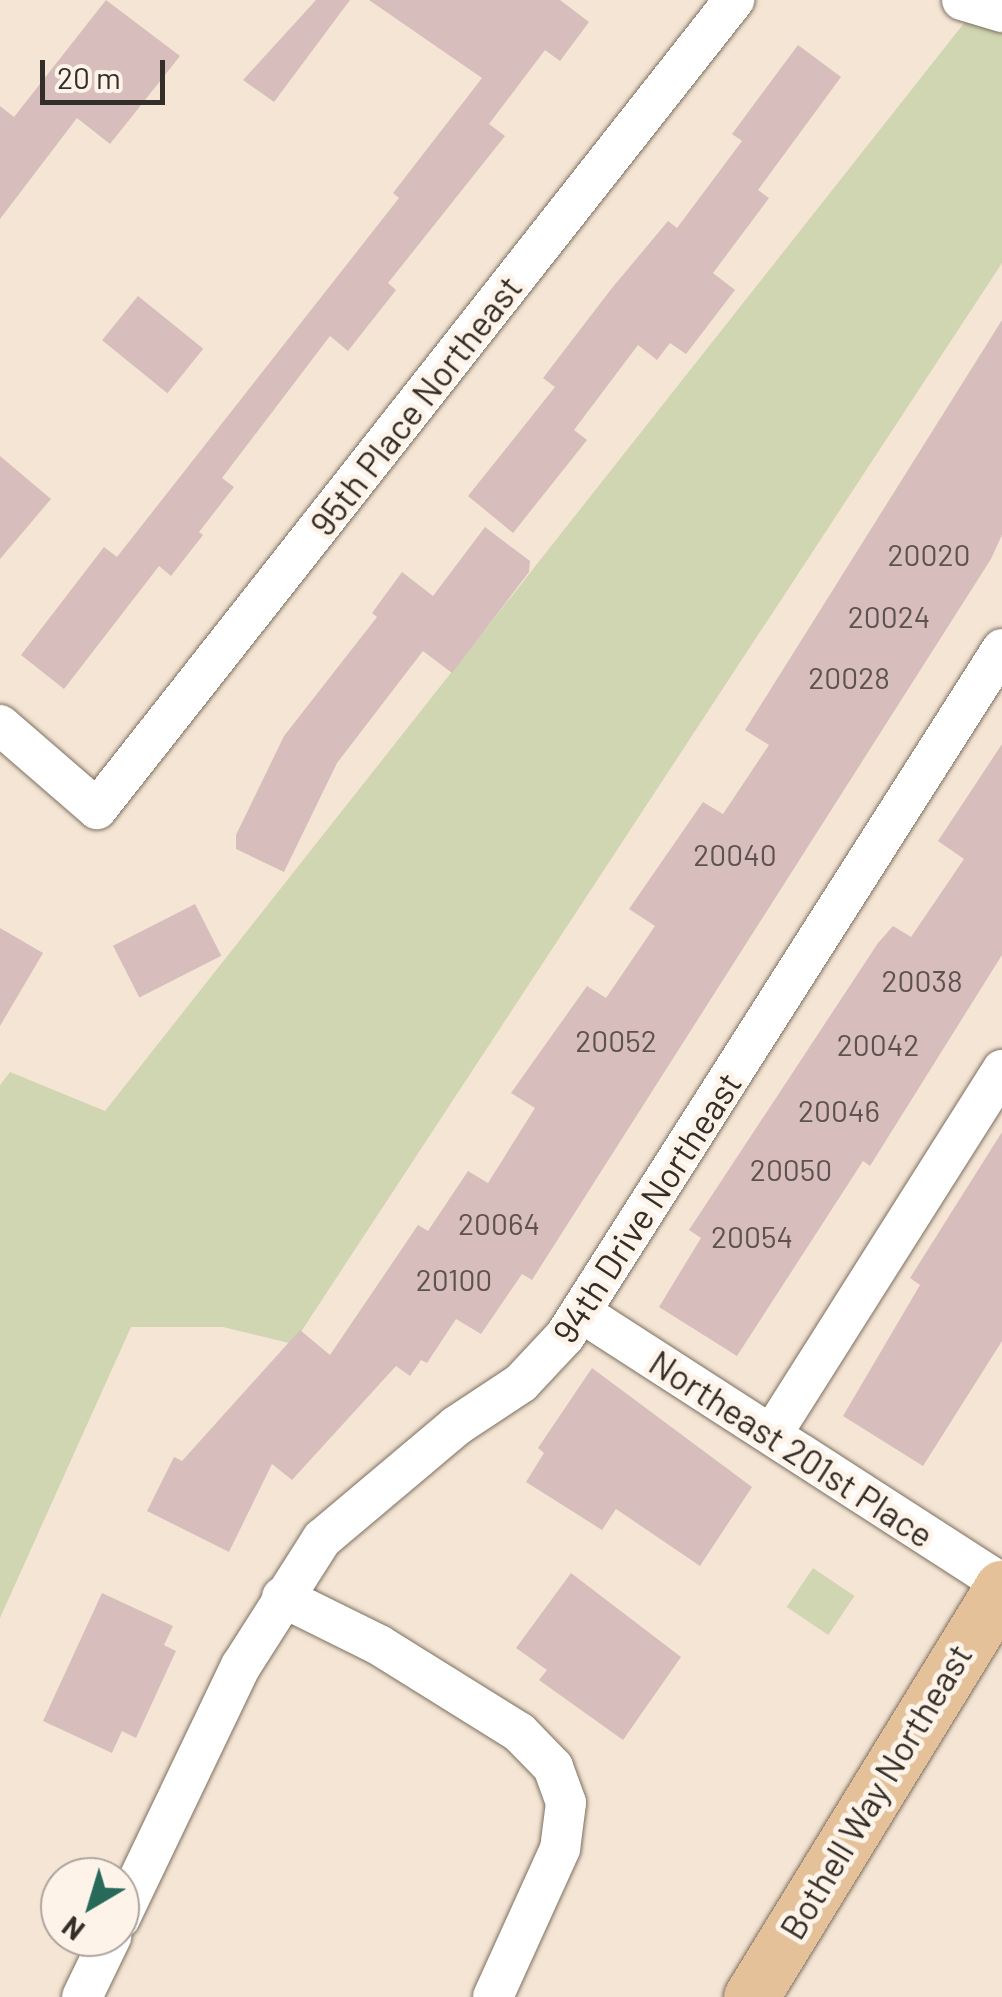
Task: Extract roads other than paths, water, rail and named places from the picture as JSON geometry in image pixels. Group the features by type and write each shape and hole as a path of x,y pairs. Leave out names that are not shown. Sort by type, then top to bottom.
{"main road":[{"name":"Bothell Way Northeast","path":"751,1997 1002,1586"}],"street":[{"name":"95th Place Northeast","path":"0,725 97,809 734,0"},
{"path":"962,0 1002,12"},
{"name":"94th Drive Northeast","path":"140,1876 240,1666 322,1539 456,1426 521,1383 582,1313 1002,649"},
{"path":"772,1434 1002,1070"},
{"name":"Northeast 201st Place","path":"582,1313 1002,1586"},
{"path":"282,1596 379,1644 519,1732 553,1767 566,1803 560,1849 493,1997"},
{"path":"82,1997 101,1957"}]}
